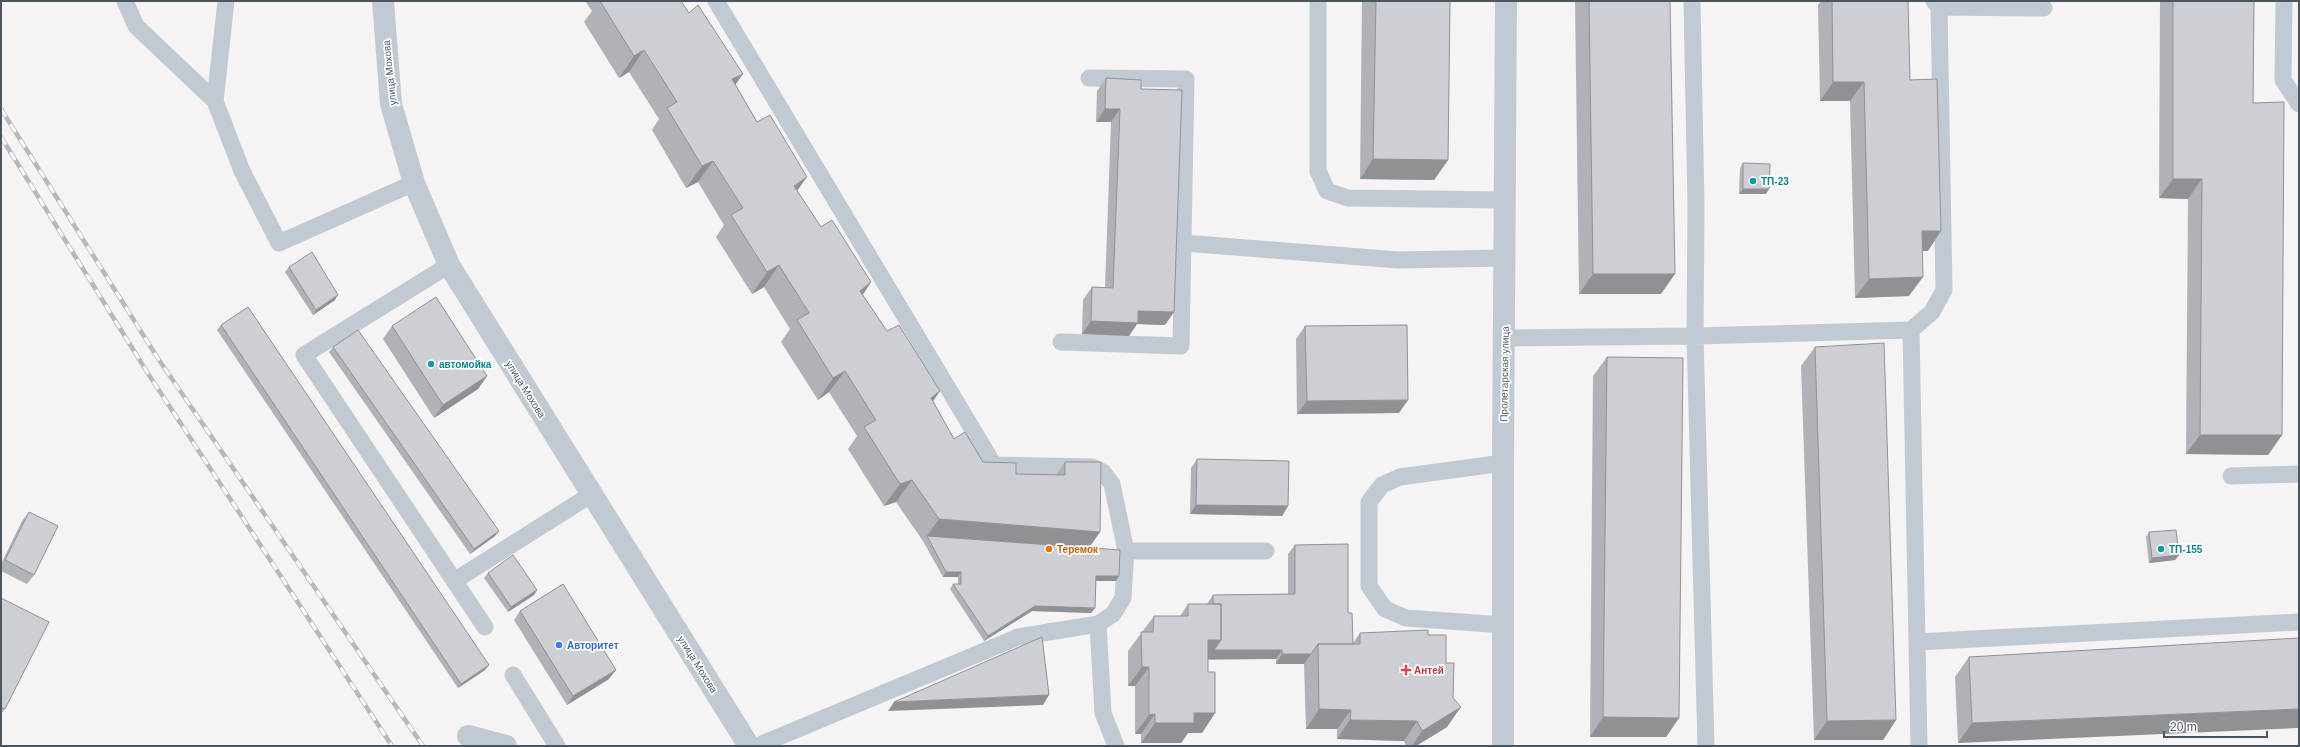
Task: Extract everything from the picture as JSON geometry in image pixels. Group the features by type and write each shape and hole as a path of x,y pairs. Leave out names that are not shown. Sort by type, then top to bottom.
{"street":[{"name":"улица Мохова","path":"383,1 391,104 414,183 449,265 749,746"},
{"name":"Пролетарская улица","path":"1503,746 1506,1"},
{"path":"468,736 506,746"}],"lane":[{"path":"125,1 136,26 215,101 242,171 279,243 414,183"},
{"path":"215,101 226,1"},
{"path":"716,1 994,465 1092,467 1104,472 1112,484 1126,551 1123,598 1113,614 1098,624 1018,637 757,746"},
{"path":"1318,1 1318,171 1327,191 1348,198 1505,200"},
{"path":"1692,1 1696,206 1695,336 1706,746"},
{"path":"1505,338 1695,336 1911,330 1932,312 1944,290 1936,4 2044,8"},
{"path":"2289,7 2283,80 2299,104"},
{"path":"1061,342 1181,346 1186,79 1090,78"},
{"path":"1184,243 1398,260 1505,258"},
{"path":"449,265 304,355 485,627"},
{"path":"1911,330 1919,746"},
{"path":"1503,462 1400,477 1382,485 1369,502 1369,586 1385,609 1406,618 1504,625"},
{"path":"2231,476 2299,474"},
{"path":"454,581 592,494"},
{"path":"1126,551 1266,551"},
{"path":"1917,642 2299,622"},
{"path":"1098,624 1103,713 1116,746"},
{"path":"514,674 558,746"}],"building":[{"path":"600,1 681,1 689,13 698,5 743,74 732,79 757,122 770,115 807,177 794,186 821,227 832,220 871,282 860,291 887,331 899,325 940,391 931,398 954,439 965,432 983,462 1016,463 1016,474 1065,475 1065,462 1101,462 1100,532 939,519 912,480 900,484 864,427 876,420 845,371 833,378 797,320 809,313 779,265 767,272 731,215 743,208 713,161 702,166 667,108 677,102 644,50 634,56"},
{"path":"1376,1 1450,1 1448,160 1373,159"},
{"path":"1589,1 1670,1 1675,274 1593,274"},
{"path":"1832,1 1908,1 1910,80 1937,79 1941,231 1922,231 1923,277 1869,279 1864,82 1833,82"},
{"path":"2173,1 2254,1 2253,103 2284,102 2282,435 2200,435 2202,179 2173,179"},
{"path":"1106,78 1141,80 1141,89 1182,90 1174,312 1138,311 1138,323 1091,321 1092,287 1113,288 1120,109 1105,109"},
{"name":"ТП-23","path":"1743,163 1770,164 1769,189 1743,189"},
{"path":"312,252 338,295 316,310 289,267"},
{"name":"автомойка","path":"436,297 487,376 443,405 392,326"},
{"path":"248,307 489,665 461,684 221,325"},
{"path":"1407,325 1408,400 1307,401 1305,326"},
{"path":"358,330 499,531 474,549 333,347"},
{"path":"1884,343 1896,720 1827,721 1815,347"},
{"path":"1607,357 1683,358 1679,718 1603,717"},
{"path":"1197,459 1289,461 1288,506 1196,505"},
{"path":"29,512 58,526 34,575 5,560"},
{"name":"ТП-155","path":"2176,530 2179,555 2152,558 2149,532"},
{"path":"927,536 1120,550 1119,576 1096,576 1095,608 1035,606 988,636 953,584 961,584 961,572 946,572"},
{"path":"1348,544 1348,613 1352,613 1353,644 1318,644 1311,654 1282,654 1282,650 1214,650 1221,640 1221,604 1213,604 1213,595 1295,594 1295,545"},
{"path":"513,555 537,590 511,607 488,573"},
{"name":"Авторитет","path":"563,584 616,670 573,696 520,611"},
{"path":"1,598 49,622 5,709 1,707"},
{"path":"1188,604 1221,604 1221,640 1208,640 1208,672 1215,672 1215,713 1194,713 1194,723 1155,723 1155,714 1149,715 1149,667 1142,667 1141,632 1153,632 1154,616 1188,616"},
{"path":"1428,630 1428,635 1446,635 1446,663 1454,663 1453,698 1461,707 1422,731 1417,721 1350,720 1351,710 1319,709 1318,644 1360,644 1360,633"},
{"path":"1042,637 1049,695 894,702"},
{"path":"2299,638 2299,709 1972,723 1969,657"}],"railway":[{"path":"1,109 159,360 423,746"},
{"path":"1,137 149,375 392,746"}],"place":[{"name":"ТП-23","path":"1753,181"},
{"name":"автомойка","path":"431,364"},
{"name":"Теремок","path":"1049,549"},
{"name":"ТП-155","path":"2161,549"},
{"name":"Авторитет","path":"559,645"},
{"name":"Антей","path":"1406,670"}]}
